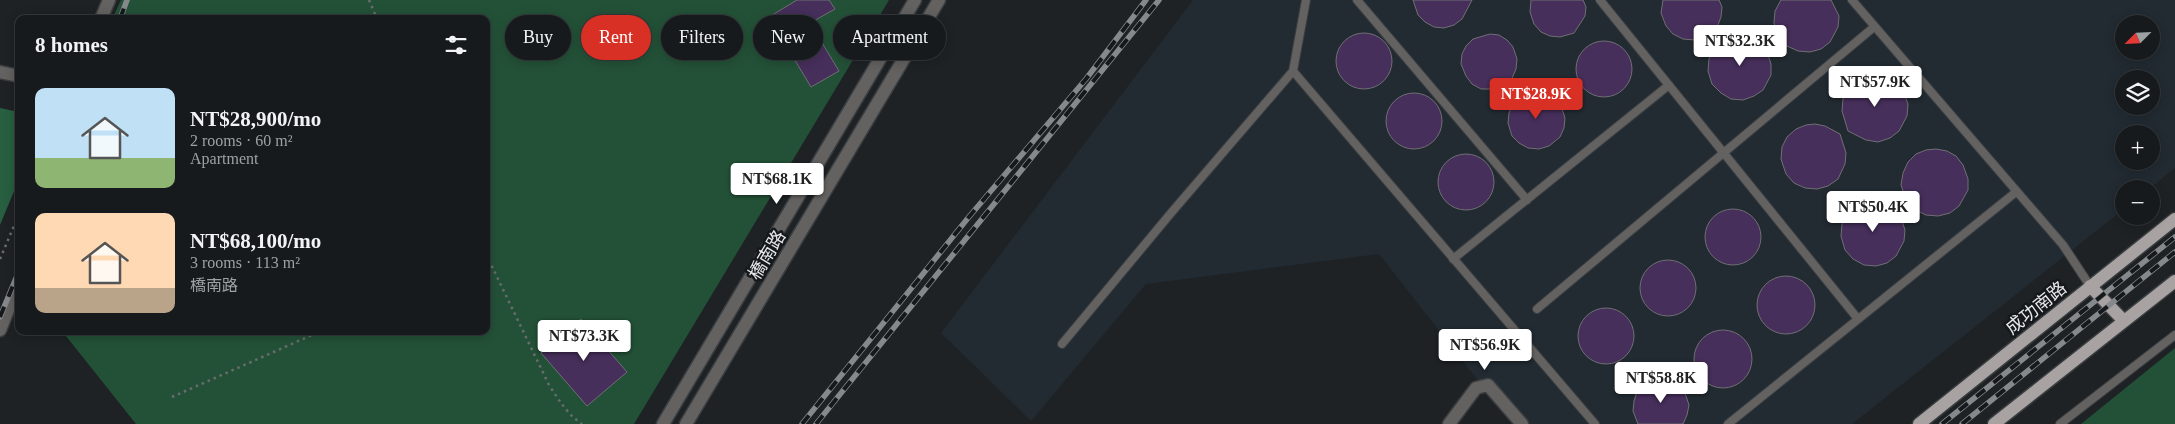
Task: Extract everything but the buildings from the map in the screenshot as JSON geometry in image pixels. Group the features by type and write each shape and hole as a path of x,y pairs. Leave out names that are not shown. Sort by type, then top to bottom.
{"main road":[{"name":"成功南路","path":"1919,424 2175,219"},
{"path":"1994,424 2175,281"},
{"path":"2090,286 2124,321"}],"street":[{"path":"103,15 109,0"},
{"name":"橋南路","path":"663,424 915,0"},
{"name":"橋南路","path":"686,424 939,0"},
{"path":"0,72 15,75"},
{"path":"0,330 15,293"},
{"path":"1449,424 1476,388 1488,385 1522,424"}],"lane":[{"path":"1062,344 1293,71 1306,0"},
{"path":"1357,0 1527,200"},
{"path":"1600,0 1858,320"},
{"path":"1852,0 2016,192 2064,245 2090,286"},
{"path":"1537,309 1874,27"},
{"path":"1293,71 1595,424"},
{"path":"1453,259 1669,85"},
{"path":"1728,424 2016,192"},
{"path":"2060,424 2175,335"}],"path":[{"path":"368,0 375,15"},
{"path":"0,260 15,224"},
{"path":"490,262 549,385 561,405 582,424"},
{"path":"172,398 312,335"}],"shaded area":[{"path":"1193,0 2175,0 2175,168 2160,180 2115,180 2115,216 1852,424 1512,424 1379,254 1146,284 1031,421 941,333"}],"green space":[{"path":"121,0 889,0 880,15 833,15 833,60 853,60 634,424 136,424 65,335 490,335 490,15 114,15"},
{"path":"0,108 15,111 15,189 0,225"},
{"path":"2175,348 2175,424 2081,424"}],"railway":[{"path":"121,15 127,0"},
{"path":"802,424 968,218 1086,79 1146,0"},
{"path":"816,424 1159,0"},
{"path":"1942,424 2175,237"},
{"path":"1962,424 2175,252"},
{"path":"0,317 15,281"}]}
